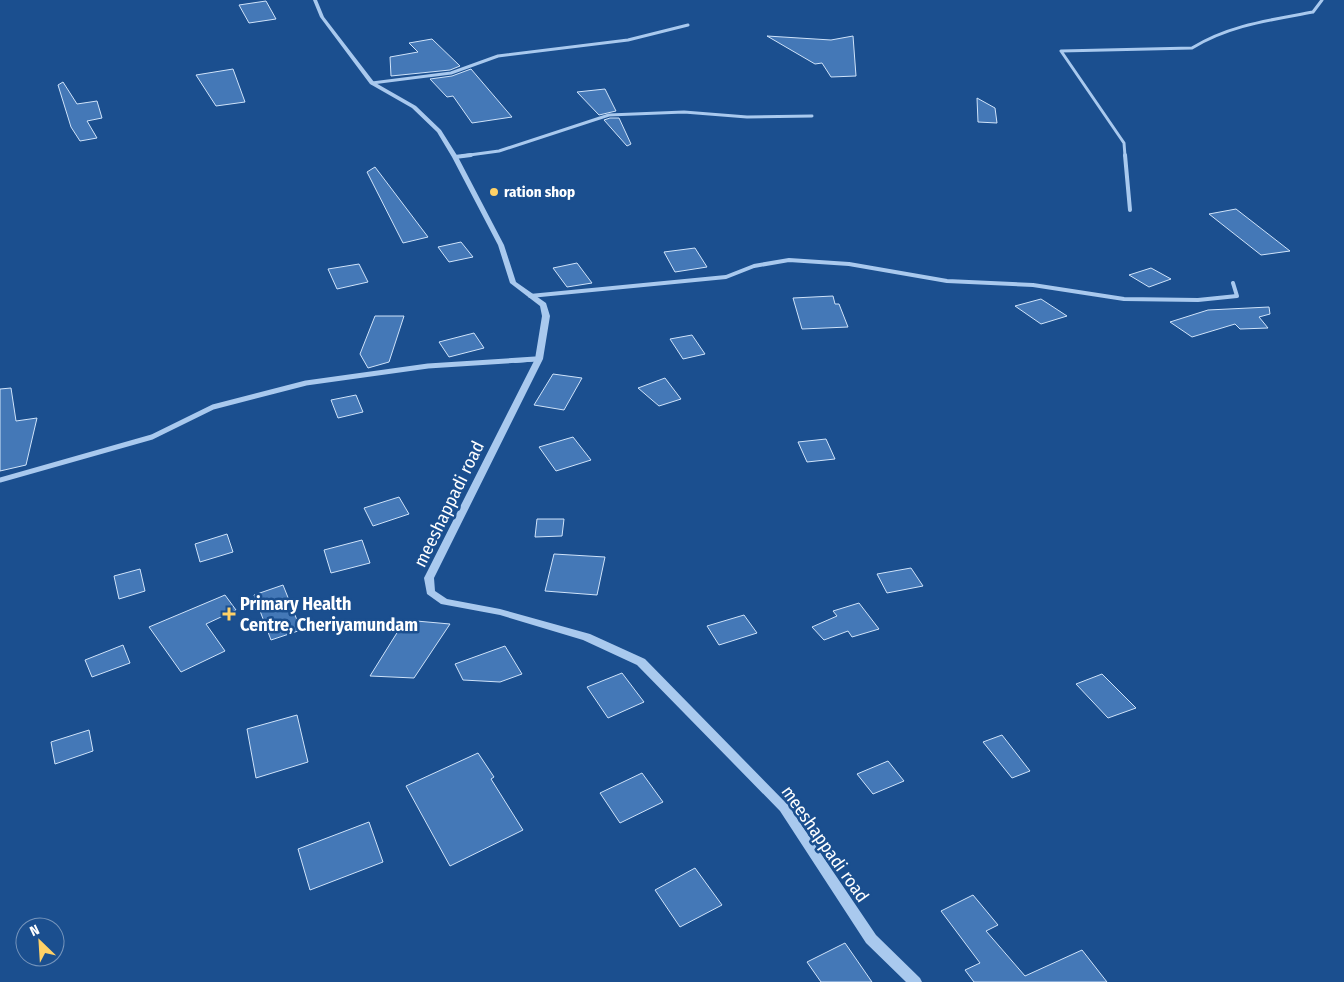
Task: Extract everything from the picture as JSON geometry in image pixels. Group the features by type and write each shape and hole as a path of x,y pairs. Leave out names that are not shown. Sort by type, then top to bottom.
{"street":[{"name":"meeshappadi road","path":"314,0 322,17 372,83 414,107 439,131 455,156 501,245 513,284 543,305 546,316 539,359 429,578 430,592 444,602 500,612 586,638 641,662 784,808 871,939 915,982"},
{"path":"1130,210 1124,143 1061,51 1192,48 1208,36 1313,12 1322,0"},
{"path":"372,83 451,73 498,56 628,40 653,32 688,25"},
{"path":"455,156 499,151 609,115 684,112 747,117 812,116"},
{"path":"530,296 726,277 754,266 789,260 849,264 947,281 1033,285 1124,299 1198,300 1237,296 1232,283"},
{"path":"0,480 152,437 212,407 306,383 428,366 539,359"}],"building":[{"path":"266,1 276,19 249,23 239,5"},
{"path":"767,36 831,40 853,36 856,76 831,77 822,63 815,64"},
{"path":"432,39 460,66 450,70 391,76 390,57 418,52 409,43"},
{"path":"233,69 245,102 216,106 196,75"},
{"path":"471,69 512,117 472,123 453,96 447,97 430,79 452,76"},
{"path":"63,82 77,104 97,101 102,118 87,121 97,138 80,141 71,127 58,85"},
{"path":"605,89 616,111 599,115 577,92"},
{"path":"977,98 995,108 997,123 978,122"},
{"path":"619,118 631,144 627,146 604,120"},
{"path":"375,167 428,237 403,243 367,172"},
{"path":"1236,209 1290,251 1261,255 1209,214"},
{"path":"461,242 473,257 449,262 438,247"},
{"path":"695,248 707,267 675,272 664,252"},
{"path":"577,263 592,283 567,287 553,268"},
{"path":"359,264 368,282 337,289 328,269"},
{"path":"1151,268 1171,279 1149,287 1129,275"},
{"path":"833,296 835,304 839,304 848,327 802,329 793,298"},
{"path":"1041,299 1067,316 1041,324 1015,306"},
{"path":"1269,307 1270,314 1259,317 1268,328 1240,329 1235,324 1192,337 1170,322 1208,310"},
{"path":"375,316 404,316 389,362 368,368 360,354"},
{"path":"474,333 484,348 449,357 439,342"},
{"path":"692,335 705,354 683,359 670,339"},
{"path":"553,374 582,378 564,410 534,405"},
{"path":"665,378 681,399 659,406 638,388"},
{"path":"11,388 16,421 37,418 26,465 0,471 0,389"},
{"path":"356,395 363,412 338,418 331,400"},
{"path":"573,437 591,460 556,471 539,447"},
{"path":"826,439 835,459 807,462 798,442"},
{"path":"399,497 409,514 373,526 364,508"},
{"path":"537,519 564,519 562,536 535,537"},
{"path":"227,534 233,552 200,562 195,544"},
{"path":"362,540 370,563 331,573 324,550"},
{"path":"554,554 605,557 597,595 545,591"},
{"path":"911,568 923,586 887,593 877,574"},
{"path":"140,569 145,591 119,599 114,576"},
{"path":"283,585 301,630 271,640 254,595"},
{"path":"225,595 236,610 206,624 225,651 181,672 149,627"},
{"path":"859,603 879,629 852,637 848,631 824,640 812,627 837,616 833,611"},
{"path":"744,615 757,633 719,645 707,626"},
{"path":"405,620 450,624 414,678 370,676"},
{"path":"123,645 130,663 92,677 85,660"},
{"path":"505,646 522,674 500,682 463,680 455,664"},
{"path":"622,673 644,702 608,718 587,687"},
{"path":"1102,674 1136,708 1108,718 1076,684"},
{"path":"297,715 308,762 256,778 247,729"},
{"path":"89,730 93,751 55,764 51,742"},
{"path":"1002,735 1030,771 1012,778 983,742"},
{"path":"478,753 494,777 491,779 523,830 450,866 406,786"},
{"path":"888,761 904,781 873,794 857,774"},
{"path":"642,773 663,802 620,823 600,793"},
{"path":"369,822 383,862 310,890 298,849"},
{"path":"695,868 722,905 680,927 655,890"},
{"path":"973,895 998,925 986,931 1025,976 1082,950 1107,982 974,982 965,970 980,963 941,911"},
{"path":"845,943 872,982 821,982 807,962"}],"place":[{"name":"ration shop","path":"494,192"},
{"name":"Primary Health Centre, Cheriyamundam","path":"229,614"}]}
